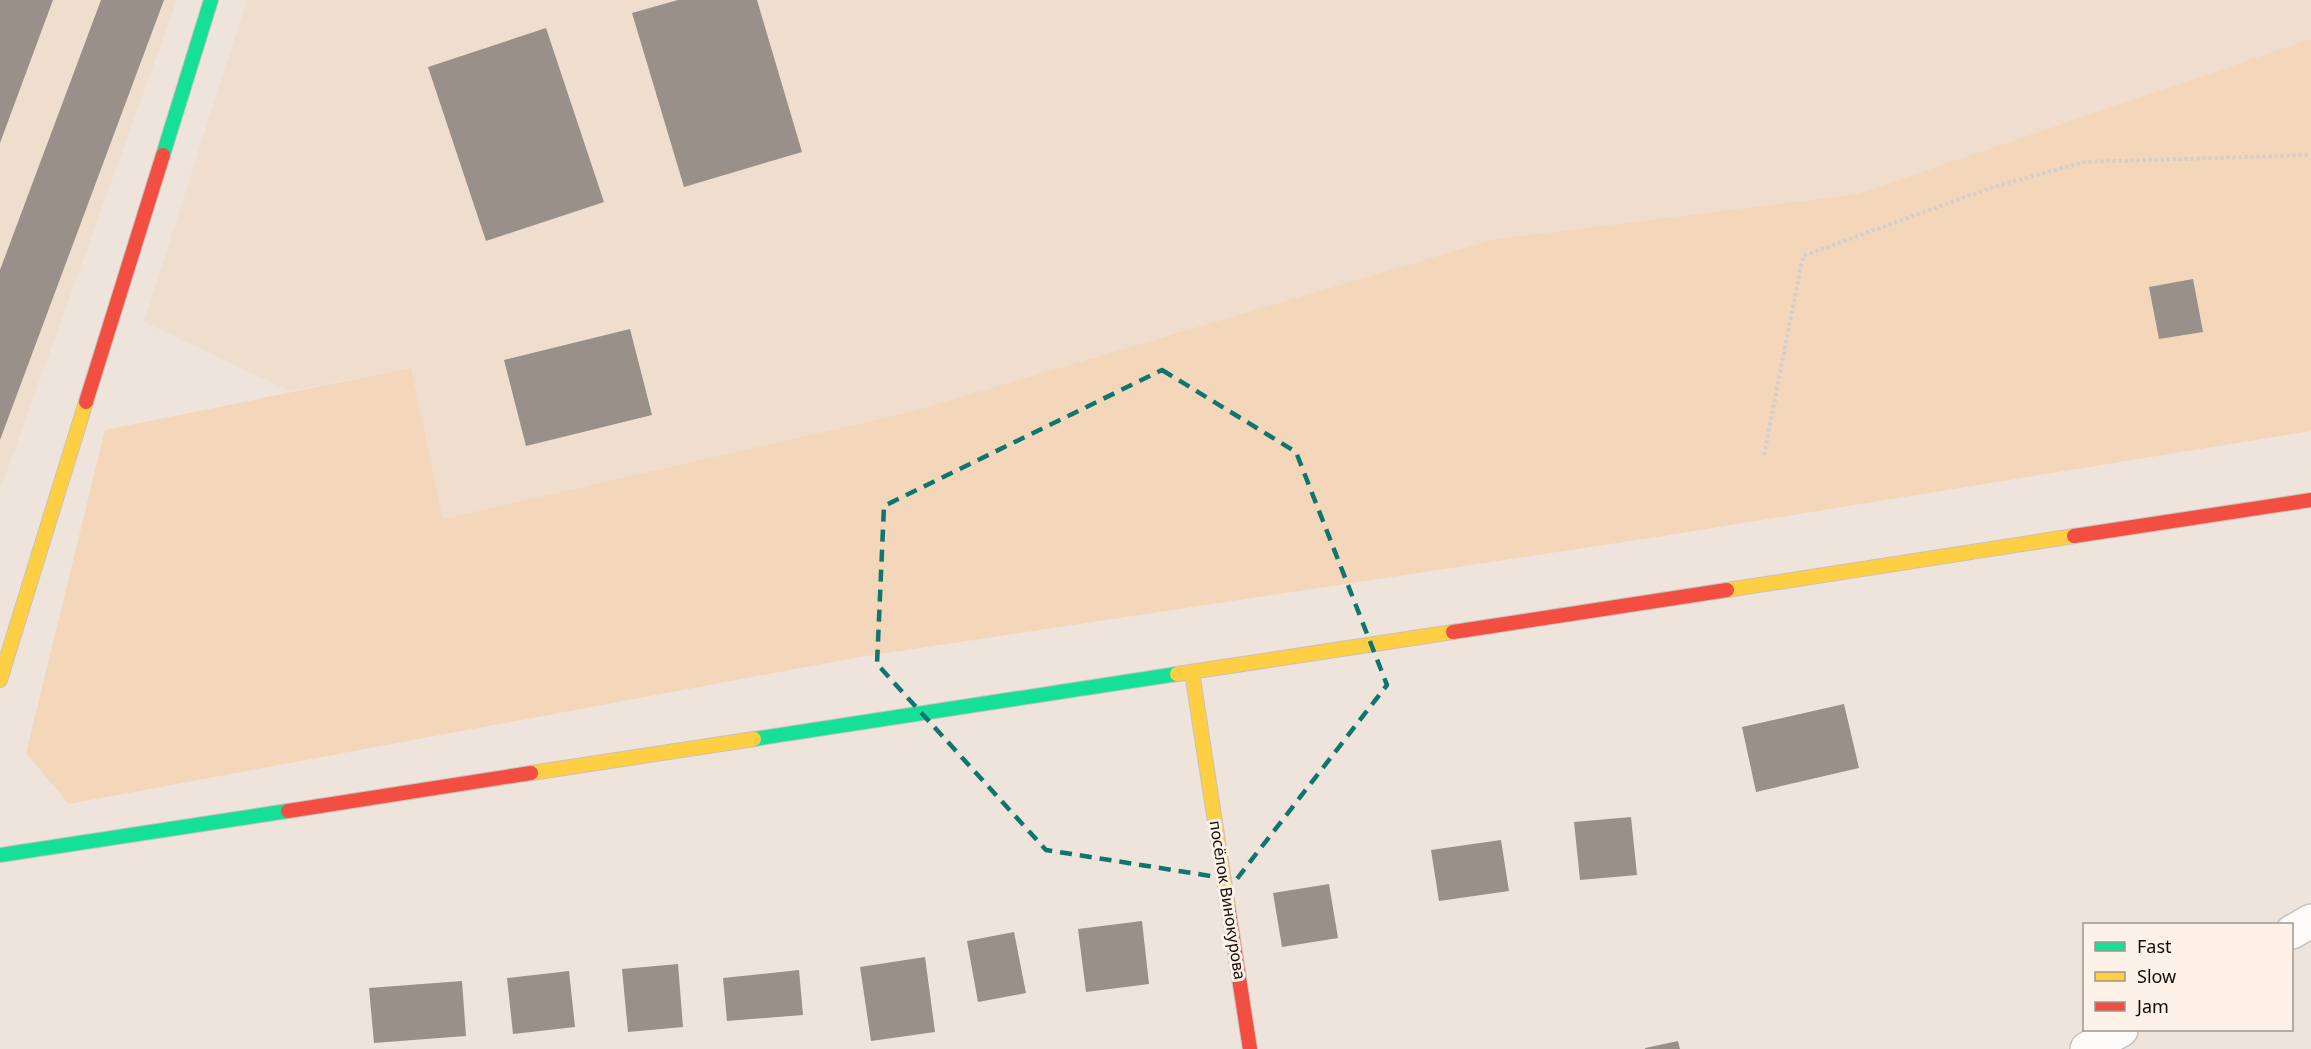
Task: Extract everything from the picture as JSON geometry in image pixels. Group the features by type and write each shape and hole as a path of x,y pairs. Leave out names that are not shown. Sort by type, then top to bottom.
{"main road":[{"path":"0,680 211,0"},
{"path":"0,855 2311,500"},
{"name":"посёлок Винокурова","path":"1192,672 1251,1049"}],"street":[{"path":"2293,931 2311,921"},
{"path":"2087,1049 2118,1031"}],"path":[{"path":"1764,455 1803,256 1990,188 2084,162 2311,155"}],"highlighted area":[{"path":"1162,370 1296,452 1387,685 1236,880 1046,850 877,664 884,506"}],"shaded area":[{"path":"0,0 177,0 0,490"},
{"path":"247,0 2311,0 2311,39 1857,194 1495,239 910,412 443,519 411,368 290,391 144,322"},
{"path":"2311,39 2311,431 1657,537 860,657 69,804 26,753 105,430 411,368 443,519 910,412 1495,239 1857,194"}],"building":[{"path":"0,0 53,0 0,143"},
{"path":"101,0 164,0 0,440 0,270"},
{"path":"678,0 757,0 802,152 684,187 632,13"},
{"path":"546,28 604,202 486,241 428,67"},
{"path":"2193,279 2203,332 2159,339 2149,287"},
{"path":"630,329 652,415 526,446 504,360"},
{"path":"1844,704 1859,768 1756,792 1742,727"},
{"path":"1631,817 1637,875 1580,880 1574,822"},
{"path":"1501,840 1509,891 1439,901 1431,850"},
{"path":"1329,884 1338,938 1282,947 1273,893"},
{"path":"1142,921 1149,984 1086,992 1078,929"},
{"path":"1014,932 1026,993 978,1002 967,941"},
{"path":"925,957 935,1032 871,1041 860,967"},
{"path":"678,964 683,1027 628,1032 622,969"},
{"path":"799,970 803,1015 727,1021 723,978"},
{"path":"569,971 575,1027 513,1034 507,978"},
{"path":"462,981 466,1036 374,1043 369,988"},
{"path":"1678,1041 1680,1049 1645,1049 1645,1048"}],"traffic: fast":[{"path":"163,155 211,0"},
{"path":"754,739 1177,674"},
{"path":"0,855 288,811"}],"traffic: slow":[{"path":"0,680 86,402"},
{"path":"1727,590 2074,536"},
{"path":"1177,674 1453,632"},
{"path":"1192,672 1228,907"},
{"path":"531,773 754,739"}],"traffic: jam":[{"path":"86,402 163,155"},
{"path":"2074,536 2311,500"},
{"path":"1453,632 1727,590"},
{"path":"288,811 531,773"},
{"path":"1228,907 1250,1049"}]}
